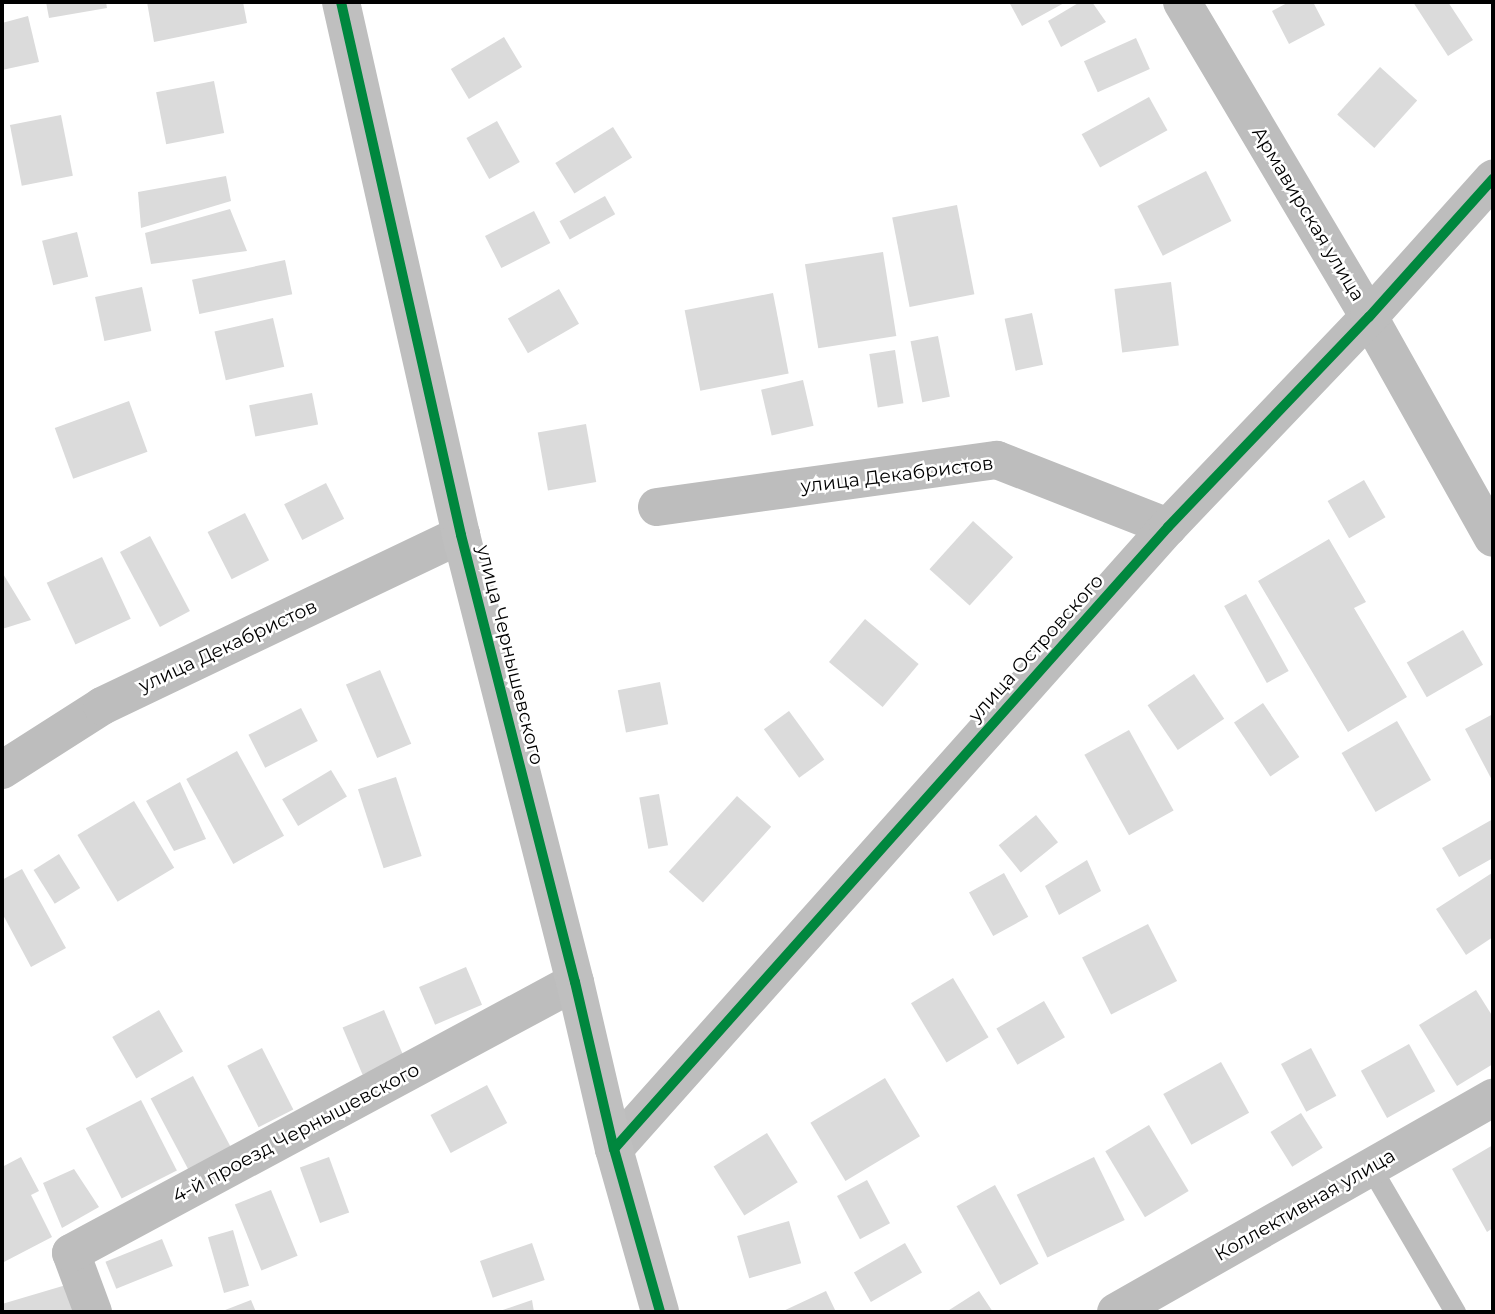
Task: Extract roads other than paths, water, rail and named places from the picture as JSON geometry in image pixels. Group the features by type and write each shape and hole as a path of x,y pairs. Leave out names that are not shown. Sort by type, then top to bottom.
{"street":[{"name":"улица Чернышевского","path":"341,2 461,535 575,982 614,1149 660,1312"},
{"name":"Армавирская улица","path":"1182,2 1369,317 1493,537"},
{"name":"улица Островского","path":"614,1149 1168,527 1369,317 1493,179"},
{"name":"улица Декабристов","path":"657,507 997,460 1168,527"},
{"name":"улица Декабристов","path":"2,770 102,706 461,535"},
{"name":"4-й проезд Чернышевского","path":"93,1312 71,1253 575,982"},
{"name":"Коллективная улица","path":"1116,1312 1493,1098"}],"lane":[{"path":"1371,1168 1455,1312"}]}
